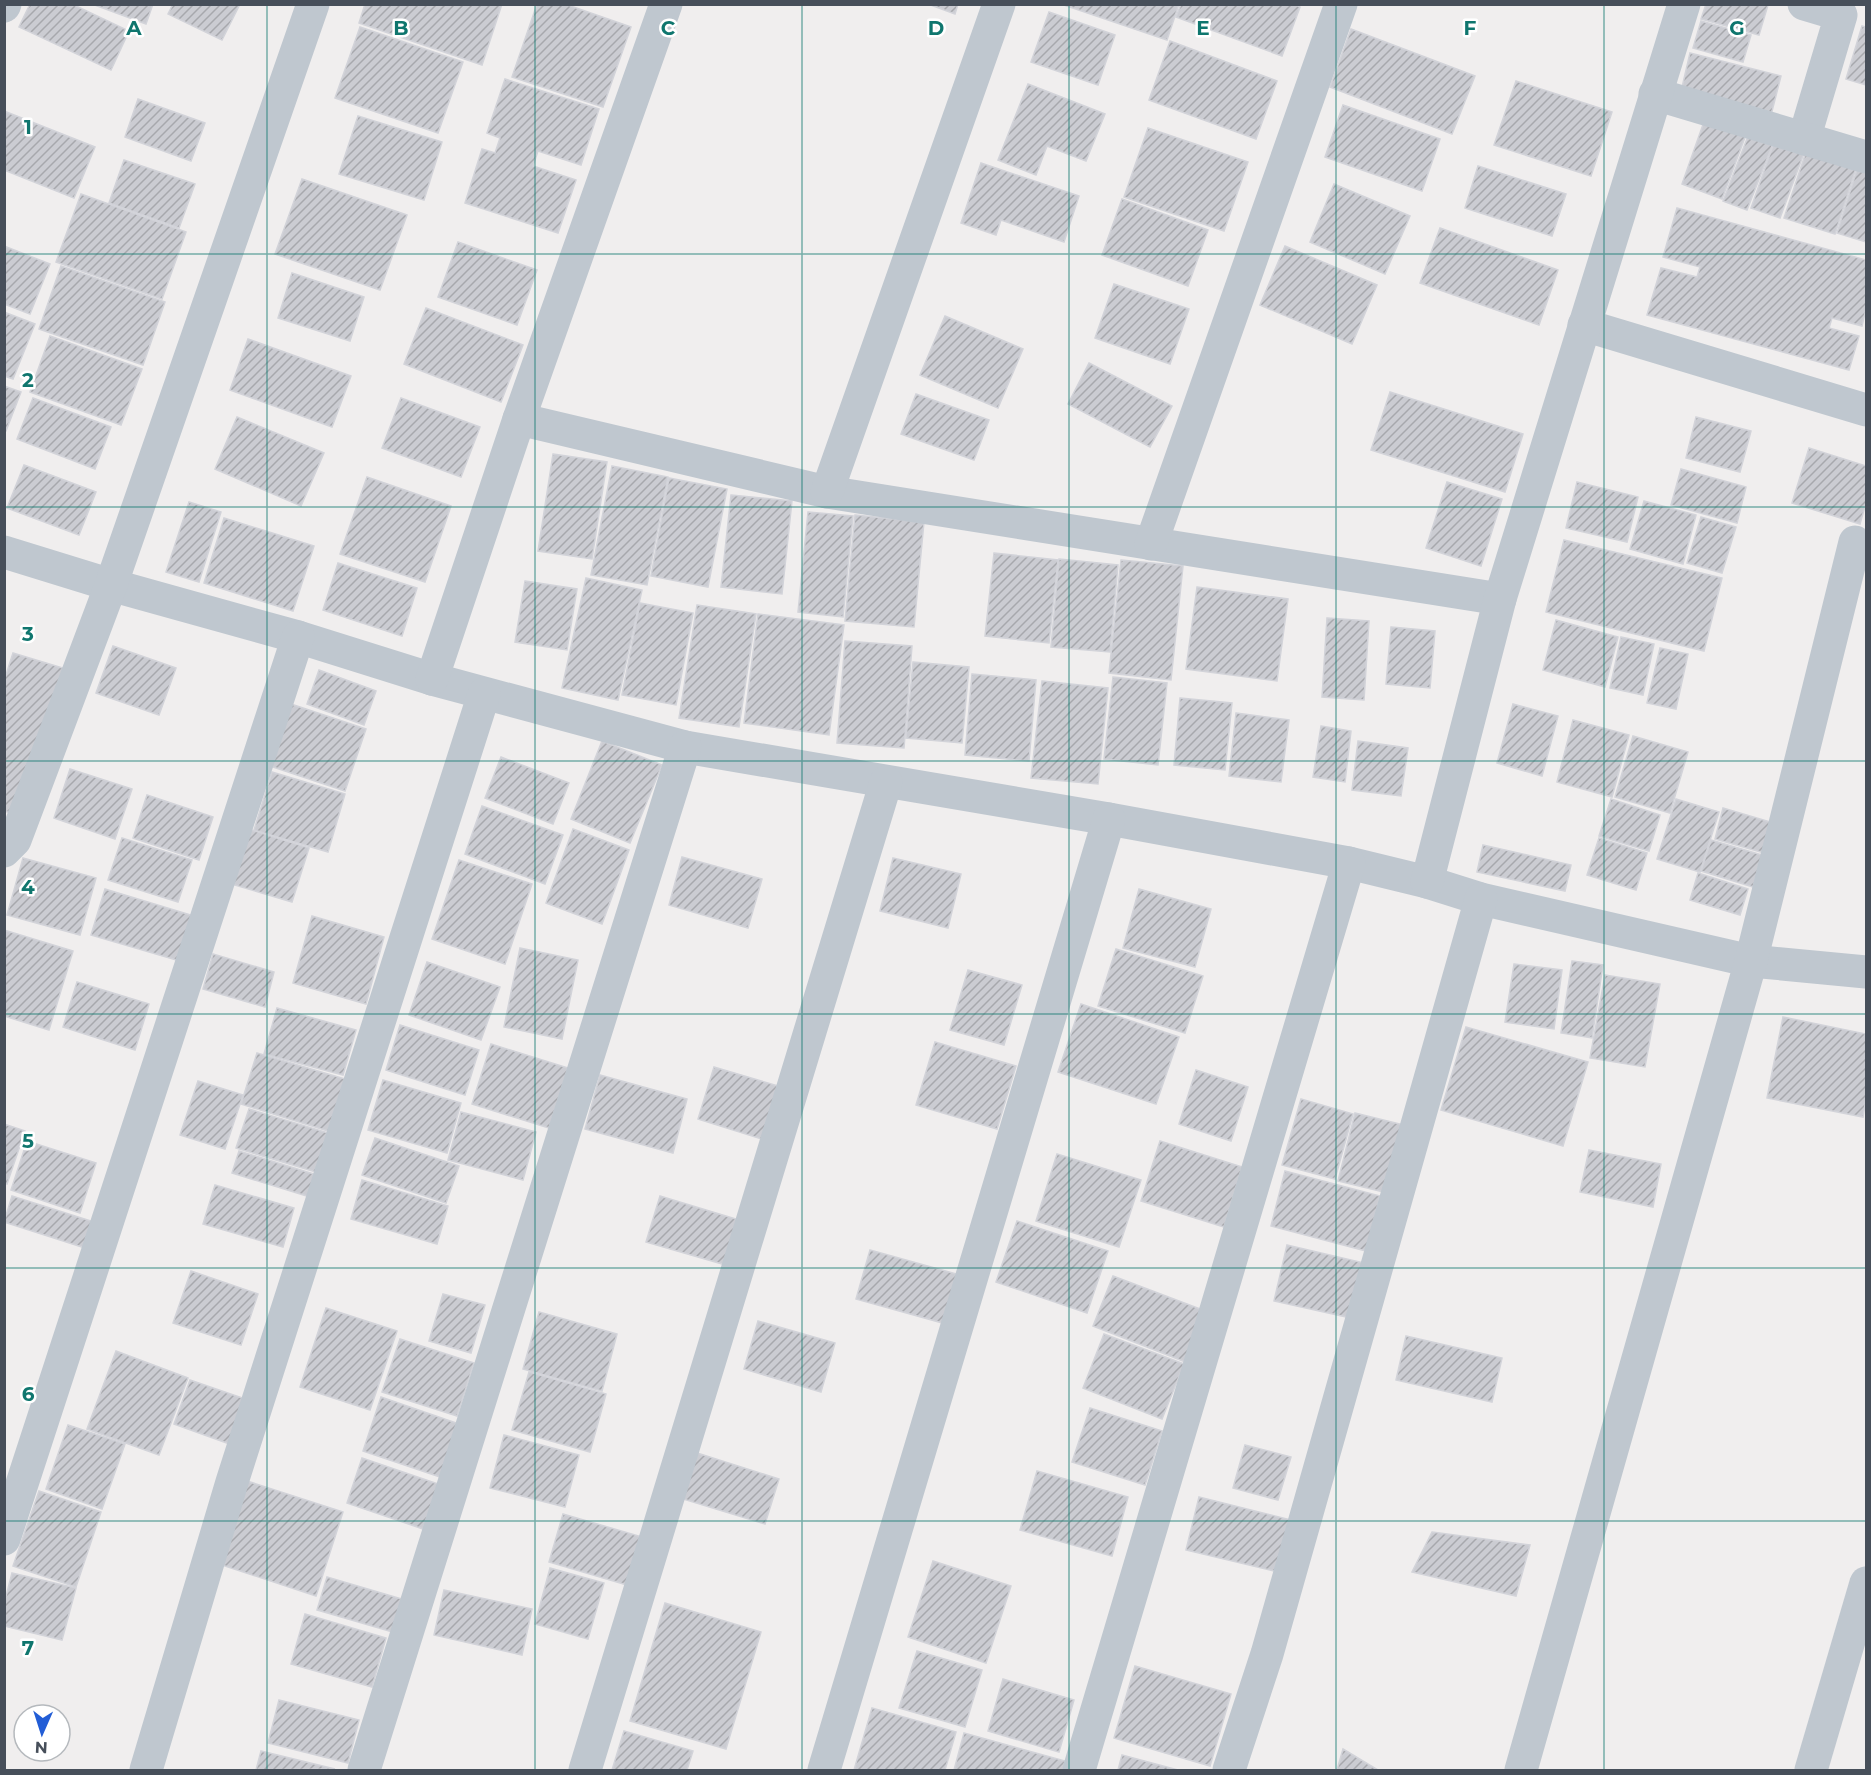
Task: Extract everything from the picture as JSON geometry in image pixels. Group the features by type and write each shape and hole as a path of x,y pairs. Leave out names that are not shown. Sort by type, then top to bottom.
{"street":[{"path":"4,851 15,840 111,585 313,4"},
{"path":"432,680 519,419 666,4"},
{"path":"827,492 999,4"},
{"path":"1151,544 1341,4"},
{"path":"1427,882 1500,599 1684,4"},
{"path":"1804,4 1841,15 1804,139"},
{"path":"1655,94 1866,157"},
{"path":"1584,325 1866,410"},
{"path":"519,419 827,492 1500,599"},
{"path":"1521,1770 1751,961 1854,542"},
{"path":"4,552 111,585 298,637 432,680 685,747 1109,819 1349,863 1427,882 1481,899 1751,961 1866,972"},
{"path":"4,1539 298,637"},
{"path":"146,1770 232,1482 484,694"},
{"path":"364,1770 685,747"},
{"path":"585,1770 886,782"},
{"path":"824,1770 1109,819"},
{"path":"1079,1770 1349,863"},
{"path":"1229,1770 1267,1654 1481,899"},
{"path":"1811,1770 1866,1583"}],"building":[{"path":"30,4 72,4 129,31 111,70 19,27"},
{"path":"92,4 153,4 146,24"},
{"path":"173,4 240,4 222,40 168,14"},
{"path":"365,4 502,4 482,65 359,23"},
{"path":"537,4 565,4 631,27 603,107 512,77"},
{"path":"928,4 958,4 955,14"},
{"path":"1061,4 1179,4 1167,40"},
{"path":"1181,4 1294,4 1300,7 1282,56 1176,17"},
{"path":"1706,4 1768,5 1759,35 1701,19"},
{"path":"1049,12 1115,35 1098,85 1031,62"},
{"path":"1701,21 1751,35 1743,62 1693,48"},
{"path":"1862,26 1866,27 1866,85 1846,79"},
{"path":"360,27 463,62 438,133 335,98"},
{"path":"1351,29 1475,76 1452,134 1330,87"},
{"path":"1170,41 1277,81 1256,139 1149,100"},
{"path":"1690,53 1781,76 1770,119 1680,96"},
{"path":"505,79 599,109 581,165 538,151 533,166 576,180 558,233 465,203 482,149 495,153 500,138 487,133"},
{"path":"1516,81 1612,112 1591,176 1494,145"},
{"path":"1028,84 1105,114 1086,161 1047,146 1036,175 998,160"},
{"path":"138,99 205,123 191,161 125,137"},
{"path":"1343,105 1440,139 1422,191 1325,157"},
{"path":"4,111 95,147 74,198 4,170"},
{"path":"358,116 442,142 424,200 339,174"},
{"path":"1706,116 1747,132 1722,199 1682,184"},
{"path":"1148,128 1248,162 1224,231 1124,197"},
{"path":"1750,131 1774,141 1747,210 1723,201"},
{"path":"1777,134 1807,145 1780,218 1751,208"},
{"path":"1809,143 1859,159 1835,234 1784,218"},
{"path":"124,160 195,184 179,228 109,203"},
{"path":"1860,160 1866,162 1866,242 1837,233"},
{"path":"981,163 1079,196 1064,242 1001,220 996,235 961,223"},
{"path":"1478,166 1566,194 1552,236 1465,208"},
{"path":"302,179 407,215 380,290 275,254"},
{"path":"1334,184 1410,216 1385,274 1310,242"},
{"path":"81,194 186,232 162,299 56,262"},
{"path":"1122,199 1208,230 1188,286 1102,255"},
{"path":"1677,208 1866,260 1866,309 1862,326 1832,318 1829,328 1859,336 1849,370 1647,315 1661,268 1697,277 1700,267 1663,257"},
{"path":"1440,228 1558,270 1539,325 1420,283"},
{"path":"458,242 537,270 517,325 438,297"},
{"path":"4,246 50,264 30,314 4,304"},
{"path":"1285,246 1377,285 1352,344 1260,305"},
{"path":"61,266 165,302 143,365 39,329"},
{"path":"292,273 364,297 350,341 278,318"},
{"path":"1114,284 1189,309 1170,364 1095,338"},
{"path":"426,308 523,345 501,402 404,364"},
{"path":"4,312 35,324 13,379 4,376"},
{"path":"945,316 1023,349 998,408 920,375"},
{"path":"50,336 142,369 121,425 30,392"},
{"path":"248,339 351,376 332,427 230,390"},
{"path":"1089,363 1172,406 1150,447 1068,404"},
{"path":"4,386 21,392 6,431 4,431"},
{"path":"1390,392 1523,434 1505,492 1371,450"},
{"path":"916,394 989,420 974,460 901,434"},
{"path":"33,398 111,427 95,469 17,439"},
{"path":"401,398 480,427 461,477 382,448"},
{"path":"237,417 324,453 301,506 215,469"},
{"path":"1696,417 1751,431 1740,472 1686,458"},
{"path":"1809,448 1866,466 1866,503 1860,524 1792,503"},
{"path":"553,454 607,462 592,559 538,551"},
{"path":"24,465 96,492 79,535 7,508"},
{"path":"612,466 668,477 647,585 591,575"},
{"path":"1681,469 1746,487 1737,523 1671,505"},
{"path":"367,477 451,506 425,582 340,554"},
{"path":"669,478 727,489 708,587 651,576"},
{"path":"1447,482 1502,499 1481,566 1426,548"},
{"path":"1577,482 1638,497 1627,542 1566,528"},
{"path":"731,495 792,501 782,594 721,587"},
{"path":"1644,501 1696,515 1683,564 1630,549"},
{"path":"189,502 221,512 199,582 166,572"},
{"path":"808,512 853,516 843,617 798,612"},
{"path":"855,515 924,522 914,627 845,621"},
{"path":"1701,517 1736,527 1722,573 1687,563"},
{"path":"224,518 314,546 293,611 204,583"},
{"path":"1564,540 1722,578 1704,651 1546,612"},
{"path":"994,553 1058,560 1049,643 985,636"},
{"path":"1059,559 1118,565 1110,652 1051,647"},
{"path":"1121,560 1183,566 1171,680 1109,673"},
{"path":"338,563 417,588 402,636 323,610"},
{"path":"586,578 642,590 618,700 562,688"},
{"path":"525,581 577,589 567,650 515,642"},
{"path":"1197,587 1288,599 1277,681 1186,669"},
{"path":"640,603 693,613 676,705 622,695"},
{"path":"697,605 756,614 739,727 679,718"},
{"path":"758,614 844,625 829,735 744,723"},
{"path":"1327,618 1369,621 1364,700 1322,697"},
{"path":"1556,620 1618,637 1605,687 1543,670"},
{"path":"1391,627 1435,631 1430,688 1386,684"},
{"path":"1621,637 1654,644 1643,695 1610,688"},
{"path":"845,641 912,646 904,748 837,743"},
{"path":"113,646 176,668 159,715 96,693"},
{"path":"1660,648 1688,654 1676,709 1647,703"},
{"path":"13,653 66,669 20,816 4,811 4,681"},
{"path":"913,662 969,667 962,743 906,738"},
{"path":"319,670 376,691 364,725 307,704"},
{"path":"972,674 1036,680 1029,761 965,755"},
{"path":"1113,677 1167,683 1158,765 1104,759"},
{"path":"1042,681 1108,688 1098,784 1031,778"},
{"path":"1180,698 1232,703 1225,770 1174,765"},
{"path":"291,704 366,729 345,791 270,766"},
{"path":"1513,704 1558,716 1542,776 1497,763"},
{"path":"1236,713 1289,720 1281,782 1229,776"},
{"path":"1573,720 1629,735 1612,797 1557,782"},
{"path":"1321,726 1351,731 1345,782 1313,777"},
{"path":"1633,736 1688,752 1670,813 1615,797"},
{"path":"602,741 662,765 630,843 571,819"},
{"path":"1358,741 1408,748 1401,796 1352,790"},
{"path":"501,757 569,783 553,824 485,798"},
{"path":"70,769 132,789 115,839 54,818"},
{"path":"272,772 345,794 328,852 254,830"},
{"path":"147,795 213,817 199,860 133,838"},
{"path":"1611,799 1660,815 1649,851 1599,836"},
{"path":"1676,799 1719,812 1700,872 1657,859"},
{"path":"482,806 563,835 545,884 465,854"},
{"path":"1723,808 1777,824 1768,854 1715,839"},
{"path":"245,828 309,848 292,902 228,883"},
{"path":"573,829 629,850 602,924 546,903"},
{"path":"122,838 192,860 178,902 108,880"},
{"path":"1599,838 1647,853 1636,890 1587,875"},
{"path":"1711,840 1762,855 1753,887 1701,871"},
{"path":"1483,845 1571,865 1565,891 1477,872"},
{"path":"682,857 762,879 748,928 669,905"},
{"path":"23,858 96,878 80,935 7,915"},
{"path":"893,858 961,874 948,928 880,911"},
{"path":"459,860 532,884 505,964 432,939"},
{"path":"1698,873 1748,889 1740,915 1690,900"},
{"path":"105,889 194,916 180,961 91,935"},
{"path":"1139,889 1211,909 1195,967 1123,948"},
{"path":"312,916 384,937 366,1004 293,983"},
{"path":"4,930 73,951 49,1030 4,1016"},
{"path":"520,948 578,960 562,1039 504,1027"},
{"path":"1116,949 1203,976 1185,1033 1098,1006"},
{"path":"213,954 274,972 265,1007 203,989"},
{"path":"1572,961 1603,965 1592,1038 1561,1033"},
{"path":"427,962 500,987 481,1040 409,1015"},
{"path":"1514,964 1562,970 1554,1029 1505,1022"},
{"path":"968,970 1022,985 1004,1045 950,1030"},
{"path":"1605,975 1660,984 1645,1067 1590,1058"},
{"path":"77,982 149,1004 135,1050 63,1027"},
{"path":"1081,1004 1179,1037 1156,1104 1058,1072"},
{"path":"277,1008 356,1030 343,1075 264,1054"},
{"path":"1783,1017 1866,1034 1866,1099 1863,1117 1767,1098"},
{"path":"400,1025 479,1050 465,1095 386,1070"},
{"path":"1466,1027 1588,1062 1563,1146 1441,1110"},
{"path":"935,1042 1016,1066 997,1129 916,1105"},
{"path":"491,1044 568,1068 549,1128 472,1104"},
{"path":"257,1053 345,1079 328,1131 241,1104"},
{"path":"714,1067 785,1088 768,1141 698,1119"},
{"path":"1196,1070 1248,1087 1231,1141 1179,1124"},
{"path":"600,1075 687,1099 673,1153 585,1129"},
{"path":"383,1080 461,1103 447,1153 368,1130"},
{"path":"198,1081 243,1095 225,1149 180,1135"},
{"path":"1301,1099 1353,1114 1335,1179 1282,1165"},
{"path":"249,1109 328,1133 316,1172 236,1148"},
{"path":"461,1112 536,1132 523,1180 448,1160"},
{"path":"1355,1113 1404,1125 1388,1193 1338,1181"},
{"path":"4,1124 25,1131 7,1184 4,1183"},
{"path":"375,1138 459,1166 446,1203 362,1175"},
{"path":"27,1141 96,1163 80,1213 11,1190"},
{"path":"1160,1141 1242,1167 1224,1227 1141,1201"},
{"path":"1589,1150 1661,1164 1653,1207 1580,1192"},
{"path":"239,1151 317,1175 310,1197 232,1173"},
{"path":"1057,1154 1141,1180 1119,1247 1036,1221"},
{"path":"1285,1171 1380,1196 1366,1251 1271,1226"},
{"path":"362,1180 448,1206 437,1244 351,1219"},
{"path":"215,1185 294,1208 283,1247 203,1224"},
{"path":"12,1196 94,1222 85,1248 4,1222"},
{"path":"660,1196 749,1223 736,1268 646,1242"},
{"path":"1017,1221 1108,1251 1087,1313 996,1282"},
{"path":"1287,1245 1364,1263 1351,1318 1274,1301"},
{"path":"870,1250 960,1275 946,1324 856,1299"},
{"path":"191,1271 258,1294 241,1345 173,1323"},
{"path":"1113,1276 1208,1312 1188,1363 1093,1326"},
{"path":"443,1294 485,1305 471,1353 429,1341"},
{"path":"326,1308 397,1331 370,1410 300,1387"},
{"path":"539,1312 617,1334 602,1391 523,1369"},
{"path":"758,1321 835,1343 821,1392 744,1369"},
{"path":"1104,1334 1184,1364 1162,1419 1083,1388"},
{"path":"1406,1336 1502,1358 1492,1402 1396,1380"},
{"path":"400,1339 474,1363 457,1416 382,1392"},
{"path":"116,1351 188,1378 159,1455 87,1429"},
{"path":"529,1372 606,1394 590,1452 512,1430"},
{"path":"190,1380 251,1401 235,1446 174,1424"},
{"path":"381,1397 459,1424 440,1477 363,1451"},
{"path":"1090,1408 1162,1431 1145,1485 1072,1462"},
{"path":"68,1425 125,1444 102,1509 46,1489"},
{"path":"504,1435 579,1455 565,1507 490,1488"},
{"path":"1245,1445 1291,1457 1278,1500 1233,1488"},
{"path":"694,1452 779,1479 765,1524 680,1498"},
{"path":"362,1458 438,1484 423,1529 347,1503"},
{"path":"1037,1471 1128,1497 1112,1556 1020,1530"},
{"path":"244,1480 343,1512 316,1596 216,1563"},
{"path":"39,1491 101,1512 76,1587 13,1566"},
{"path":"1199,1497 1291,1520 1278,1572 1186,1550"},
{"path":"563,1514 642,1537 627,1585 549,1562"},
{"path":"1432,1532 1530,1545 1516,1596 1412,1572"},
{"path":"933,1561 1011,1586 986,1663 908,1637"},
{"path":"550,1568 604,1583 588,1639 535,1624"},
{"path":"12,1573 76,1588 62,1640 4,1626 4,1604"},
{"path":"327,1577 412,1602 403,1635 317,1610"},
{"path":"444,1590 532,1609 522,1655 434,1635"},
{"path":"665,1603 761,1632 726,1749 630,1721"},
{"path":"305,1614 386,1638 372,1687 291,1664"},
{"path":"917,1651 982,1670 965,1727 899,1708"},
{"path":"1135,1666 1231,1694 1210,1766 1114,1738"},
{"path":"1003,1679 1074,1700 1059,1752 988,1731"},
{"path":"279,1700 359,1720 348,1763 268,1743"},
{"path":"872,1708 956,1732 945,1770 854,1770"},
{"path":"624,1731 693,1751 687,1770 612,1770"},
{"path":"964,1733 1065,1761 1063,1770 954,1770"},
{"path":"1343,1749 1378,1770 1337,1770"},
{"path":"261,1751 335,1769 256,1770"},
{"path":"1122,1755 1178,1770 1118,1770"}]}
